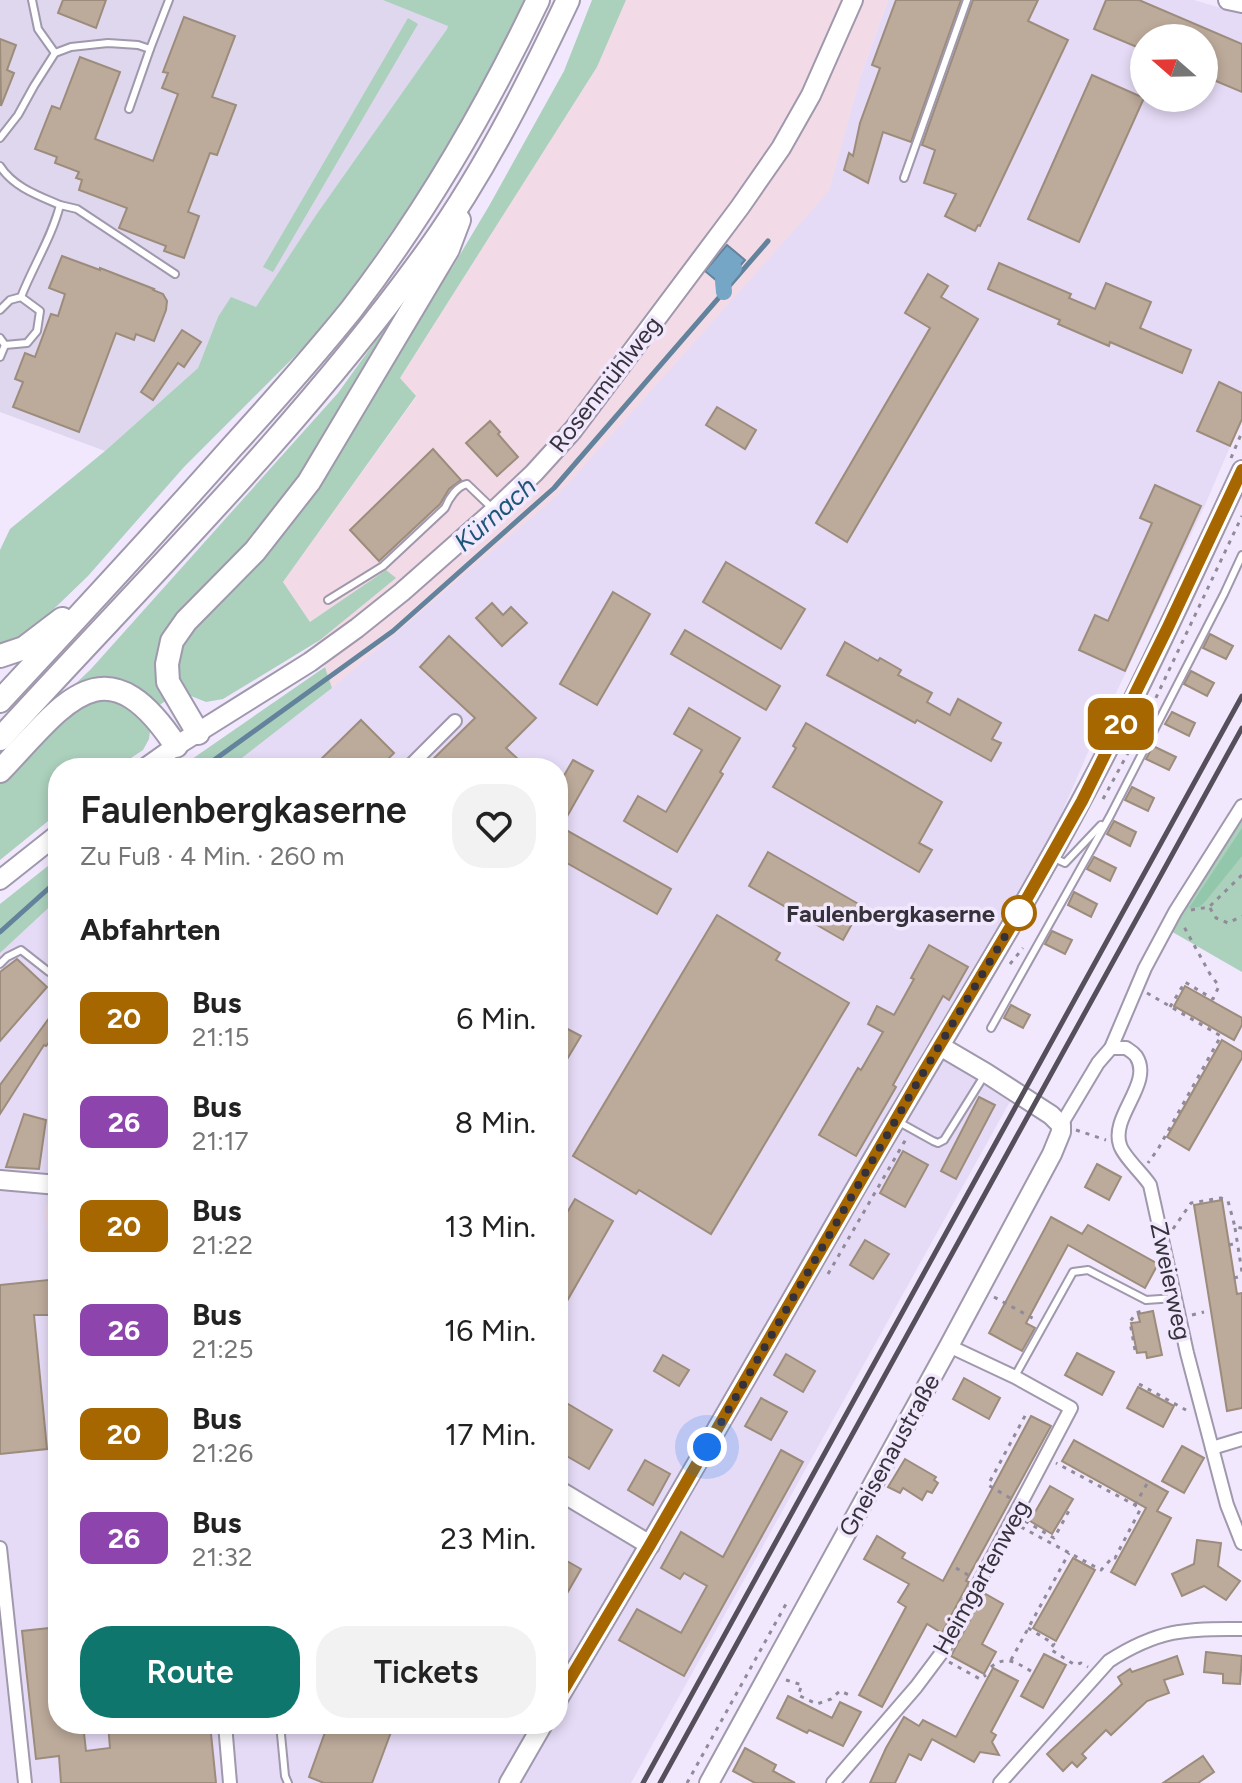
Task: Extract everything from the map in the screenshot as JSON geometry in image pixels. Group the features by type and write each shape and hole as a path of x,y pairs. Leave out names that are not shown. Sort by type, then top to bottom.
{"highway":[{"path":"0,701 293,379 352,308 400,243 467,138 538,0"},
{"path":"0,739 265,454 343,363 421,261 476,177 512,113 568,0"},
{"path":"198,733 168,682 167,664 172,641 186,621 255,551 309,482 448,249 476,177"},
{"path":"0,656 24,648 66,616 82,612"},
{"path":"0,771 47,721 70,701 92,689 113,688 138,700 161,722 176,746"}],"street":[{"name":"Rosenmühlweg","path":"159,758 310,662 357,628 402,592 534,473 573,430 781,148 811,95 853,0"},
{"path":"1228,0 1242,3"},
{"path":"568,1682 1082,801 1242,470"},
{"path":"418,758 455,721"},
{"name":"Gneisenaustraße","path":"709,1783 1052,1154 1061,1125 1098,1063 1111,1048 1145,968 1175,912 1242,806"},
{"path":"0,880 48,842"},
{"path":"940,1046 1051,1115 1061,1125"},
{"path":"1111,1048 1126,1048 1136,1057 1141,1078 1122,1117 1119,1144"},
{"name":"Zweierweg","path":"1119,1144 1150,1185 1187,1353 1227,1505 1242,1543"},
{"path":"0,1180 48,1184"},
{"name":"Heimgartenweg","path":"833,1783 941,1654 1071,1408 949,1346"},
{"path":"1212,1448 1242,1439"},
{"path":"568,1496 650,1545"},
{"path":"0,1548 25,1783"},
{"path":"1000,1783 1109,1661 1156,1636 1193,1629 1242,1629"},
{"path":"226,1734 230,1783"},
{"path":"509,1783 537,1734"}],"lane":[{"path":"32,0 38,29 55,53"},
{"path":"129,109 169,0"},
{"path":"904,178 967,0"},
{"path":"1,136 18,115 55,53 71,47 108,43 150,49"},
{"path":"2,172 30,192 77,209 175,274"},
{"path":"21,297 55,224 60,205"},
{"path":"0,310 10,300 21,297"},
{"path":"5,345 27,343 37,331 40,311 21,297"},
{"path":"0,338 5,345"},
{"path":"0,357 5,345"},
{"path":"328,600 383,566 445,508 448,499 463,485 467,484 495,510"},
{"path":"991,1028 1110,816 1242,555"},
{"path":"1051,856 1065,863 1110,816"},
{"path":"0,964 21,950 48,971"},
{"path":"895,1120 933,1141 938,1143 944,1140 986,1073"},
{"path":"1015,1377 1073,1272 1088,1270 1146,1300 1175,1298"},
{"path":"281,1734 288,1783"}],"path":[{"path":"1142,726 1242,516"},
{"path":"1099,803 1128,755"},
{"path":"1170,1007 1185,982 1213,999 1219,986 1175,912 1209,907 1242,875"},
{"path":"1209,907 1216,918 1228,923 1242,916"},
{"path":"1010,963 1027,944"},
{"path":"1158,1149 1221,1036 1162,1001"},
{"path":"1061,1125 1119,1144"},
{"path":"1164,1243 1191,1203 1221,1198 1228,1201 1242,1274 1234,1278"},
{"path":"1224,1213 1232,1211"},
{"path":"1235,1227 1242,1228"},
{"path":"1229,1245 1237,1243"},
{"path":"993,1296 1044,1325"},
{"path":"1135,1350 1130,1322 1153,1300"},
{"path":"1134,1304 1136,1313"},
{"path":"1139,1384 1186,1410"},
{"path":"1026,1414 988,1485 1054,1538 1070,1509"},
{"path":"1024,1529 1101,1570 1115,1558 1140,1510 1046,1457"},
{"path":"1087,1488 1091,1482"},
{"path":"1135,1505 1148,1482"},
{"path":"1011,1660 1069,1553"},
{"path":"956,1568 970,1576"},
{"path":"1028,1628 1054,1644 1050,1649 1075,1665 1086,1665"},
{"path":"941,1654 980,1679 986,1675"},
{"path":"991,1667 998,1661 1011,1660 1034,1673"},
{"path":"770,1672 802,1685 798,1695 817,1704 831,1699 840,1691 852,1696"}],"shaded area":[{"path":"0,0 459,0 447,29 316,215 256,308 218,317 198,368 105,451 0,412"},
{"path":"626,0 888,0 861,75 829,191 558,495 332,688 310,622 283,582 416,397 400,378 597,67"},
{"path":"888,0 1194,0 1242,11 1242,419 1205,505 1089,750 1017,916 950,1044 1017,1089 631,1783 0,1783 0,953 48,908 48,1734 568,1734 568,758 242,758 332,688 861,75"},
{"path":"45,1205 48,1205 48,1242"}],"green space":[{"path":"383,0 524,0 498,57 435,169 354,286 307,344 184,467 88,576 32,630 0,646 0,550 10,529 105,451 198,368 218,317 231,297 256,307 316,215 447,29 448,26"},
{"path":"592,0 626,0 597,67 400,378 416,396 283,582 310,622 386,570 396,578 320,640 223,699 206,702 191,696 189,698 178,685 176,652 452,268 564,71"},
{"path":"408,18 418,24 273,272 263,267"},
{"path":"420,279 277,514 187,609 167,700 158,706 149,695 138,689 67,692 338,393"},
{"path":"325,667 332,688 242,758 193,758"},
{"path":"93,701 112,702 127,707 139,716 150,731 149,739 143,750 131,758 48,758 48,821 0,860 0,783 23,758 32,754 47,732 62,718"},
{"path":"1242,814 1242,972 1169,930"},
{"path":"1242,828 1242,856 1204,903 1189,908"},
{"path":"48,866 48,908 0,953 0,904"}],"water":[{"path":"727,245 745,260 723,286 705,271"}],"building":[{"path":"63,0 106,0 96,28 58,13"},
{"path":"896,0 961,0 911,142 883,132 868,183 844,170 849,153 853,156 860,123 880,68 872,65"},
{"path":"973,0 1038,0 1028,21 1068,40 975,231 945,216 956,194 924,183 935,150 922,145"},
{"path":"1106,0 1139,0 1195,24 1130,24 1130,44 1094,29"},
{"path":"184,17 235,36 212,97 236,105 217,155 210,153 188,212 199,216 184,258 164,251 166,246 119,228 127,208 79,190 82,180 76,178 79,172 55,163 57,157 35,149 52,106 60,109 80,57 120,72 95,139 153,161 178,94 162,88 168,73 163,72"},
{"path":"1218,34 1242,44 1242,92 1218,82"},
{"path":"0,39 16,45 7,70 14,73 1,106"},
{"path":"1092,75 1130,92 1130,112 1138,112 1079,242 1028,219"},
{"path":"62,256 154,289 163,294 167,301 154,341 136,334 134,340 116,333 79,432 13,407 23,382 15,379 25,353 35,357 51,314 58,316 65,294 49,288"},
{"path":"999,263 1071,294 1069,298 1095,309 1106,283 1151,302 1140,328 1191,350 1182,373 1058,324 1060,320 988,289"},
{"path":"928,274 948,286 941,297 978,319 847,542 816,523 930,328 905,313"},
{"path":"182,330 201,342 184,367 178,363 153,400 141,392"},
{"path":"1219,382 1242,393 1242,419 1230,446 1197,431"},
{"path":"717,407 756,430 745,449 706,425"},
{"path":"490,421 518,457 497,476 466,443"},
{"path":"433,449 461,480 379,561 350,530"},
{"path":"1155,485 1201,506 1125,671 1079,650 1095,615 1108,621 1152,523 1140,518"},
{"path":"726,562 805,609 781,649 703,602"},
{"path":"613,592 650,614 597,705 560,684"},
{"path":"492,603 503,615 511,607 527,623 502,646 476,618"},
{"path":"685,630 780,686 766,710 671,654"},
{"path":"1210,634 1233,646 1226,659 1203,648"},
{"path":"449,636 536,718 506,748 517,758 434,758 475,718 420,667"},
{"path":"845,642 901,670 898,675 932,693 927,702 950,715 958,699 1001,723 992,739 1001,743 991,761 827,675"},
{"path":"1191,671 1214,683 1207,696 1184,684"},
{"path":"689,708 740,738 720,772 723,774 677,852 624,821 638,796 666,812 702,750 674,734"},
{"path":"1172,712 1195,723 1189,736 1165,724"},
{"path":"361,720 394,753 389,758 322,758"},
{"path":"806,723 942,802 919,843 932,850 919,872 773,787 796,748 793,746"},
{"path":"1153,746 1176,757 1169,770 1146,759"},
{"path":"573,760 593,771 568,815 568,769"},
{"path":"1132,787 1154,798 1148,811 1125,800"},
{"path":"1114,821 1136,832 1130,846 1107,834"},
{"path":"568,831 671,889 657,914 568,864"},
{"path":"768,852 862,906 843,940 749,886"},
{"path":"1094,857 1116,868 1110,881 1087,869"},
{"path":"1074,892 1097,904 1091,917 1068,905"},
{"path":"717,915 780,953 776,960 849,1003 711,1234 639,1190 636,1194 573,1156"},
{"path":"1052,931 1072,940 1065,954 1045,944"},
{"path":"929,945 968,967 949,1000 943,996 856,1156 819,1135 883,1032 868,1024 877,1006 894,1015"},
{"path":"17,959 47,987 0,1041 0,972"},
{"path":"1185,986 1242,1018 1234,1040 1174,1006"},
{"path":"1011,1005 1030,1015 1023,1028 1004,1018"},
{"path":"48,1020 48,1044 44,1045 0,1114 0,1085"},
{"path":"568,1029 581,1036 568,1058"},
{"path":"1222,1040 1242,1052 1242,1058 1189,1150 1167,1137"},
{"path":"979,1097 995,1105 956,1179 941,1171"},
{"path":"24,1114 46,1120 39,1169 6,1167"},
{"path":"903,1151 928,1165 905,1207 880,1193"},
{"path":"1097,1164 1121,1177 1109,1200 1085,1187"},
{"path":"575,1199 613,1221 568,1299 568,1211"},
{"path":"1222,1200 1237,1294 1242,1293 1242,1408 1227,1411 1194,1205"},
{"path":"1051,1217 1082,1234 1088,1225 1158,1264 1145,1288 1068,1245 1026,1323 1035,1328 1022,1351 989,1333"},
{"path":"865,1240 889,1254 873,1279 850,1265"},
{"path":"48,1280 48,1315 34,1315 47,1449 0,1454 0,1285"},
{"path":"1153,1311 1162,1355 1147,1358 1146,1352 1137,1353 1131,1323 1140,1322 1138,1314"},
{"path":"1077,1353 1114,1372 1102,1395 1065,1375"},
{"path":"786,1354 815,1371 803,1392 774,1375"},
{"path":"663,1355 689,1370 679,1386 654,1371"},
{"path":"964,1378 1000,1398 989,1419 953,1399"},
{"path":"1138,1387 1174,1406 1163,1427 1127,1408"},
{"path":"761,1398 787,1412 771,1440 745,1426"},
{"path":"568,1404 612,1430 589,1469 568,1457"},
{"path":"1031,1416 1051,1426 966,1581 969,1582 942,1633 927,1624 882,1707 859,1695 906,1607 898,1602 909,1584 864,1559 877,1536 905,1553 902,1558 943,1581"},
{"path":"1074,1440 1168,1492 1157,1511 1171,1518 1135,1585 1111,1572 1146,1508 1062,1461"},
{"path":"1182,1446 1204,1458 1184,1493 1162,1481"},
{"path":"781,1450 803,1462 684,1676 619,1640 637,1609 681,1633 707,1586 684,1573 680,1579 661,1568 681,1532 723,1557"},
{"path":"905,1459 936,1477 934,1480 938,1483 932,1493 927,1491 922,1500 903,1488 900,1493 888,1487"},
{"path":"645,1460 670,1474 653,1505 628,1490"},
{"path":"1050,1486 1073,1499 1052,1534 1030,1521"},
{"path":"1197,1540 1221,1543 1218,1566 1240,1581 1226,1600 1204,1586 1182,1596 1172,1574 1194,1564"},
{"path":"1073,1558 1095,1570 1056,1641 1033,1628"},
{"path":"568,1562 581,1569 568,1592"},
{"path":"984,1593 1003,1604 982,1644 996,1652 984,1674 951,1656"},
{"path":"48,1628 48,1734 84,1734 86,1751 110,1748 109,1734 211,1734 216,1783 61,1783 59,1756 36,1759 22,1631"},
{"path":"1206,1652 1242,1656 1240,1684 1223,1683 1223,1674 1204,1672"},
{"path":"1044,1654 1066,1665 1043,1708 1021,1696"},
{"path":"1177,1656 1183,1674 1164,1680 1169,1693 1147,1701 1111,1735 1106,1730 1082,1754 1086,1758 1077,1767 1072,1762 1063,1771 1047,1754 1122,1684 1118,1677 1130,1669 1132,1672"},
{"path":"993,1668 1018,1681 991,1732 996,1735 992,1742 999,1755 980,1752 974,1762 932,1739 921,1760 909,1754 895,1783 870,1783 904,1717 919,1726 923,1720 956,1737"},
{"path":"788,1696 832,1718 840,1702 861,1712 843,1746 777,1718"},
{"path":"324,1734 390,1734 372,1783 324,1783 309,1777"},
{"path":"745,1748 776,1765 773,1771 795,1783 755,1783 733,1771"},
{"path":"1203,1756 1214,1772 1198,1783 1163,1783"}],"waterway":[{"name":"Kürnach","path":"217,758 393,631 554,488 768,241"},
{"path":"724,292 723,281 734,268"},
{"name":"Kürnach","path":"0,932 48,889"}],"railway":[{"path":"643,1783 1242,696"},
{"path":"660,1783 1242,728"}],"bus line":[{"name":"20","path":"568,1682 1082,801 1242,470"}],"place":[{"name":"Faulenbergkaserne","path":"1019,913"}],"route":[{"path":"707,1447 1019,913"}]}
